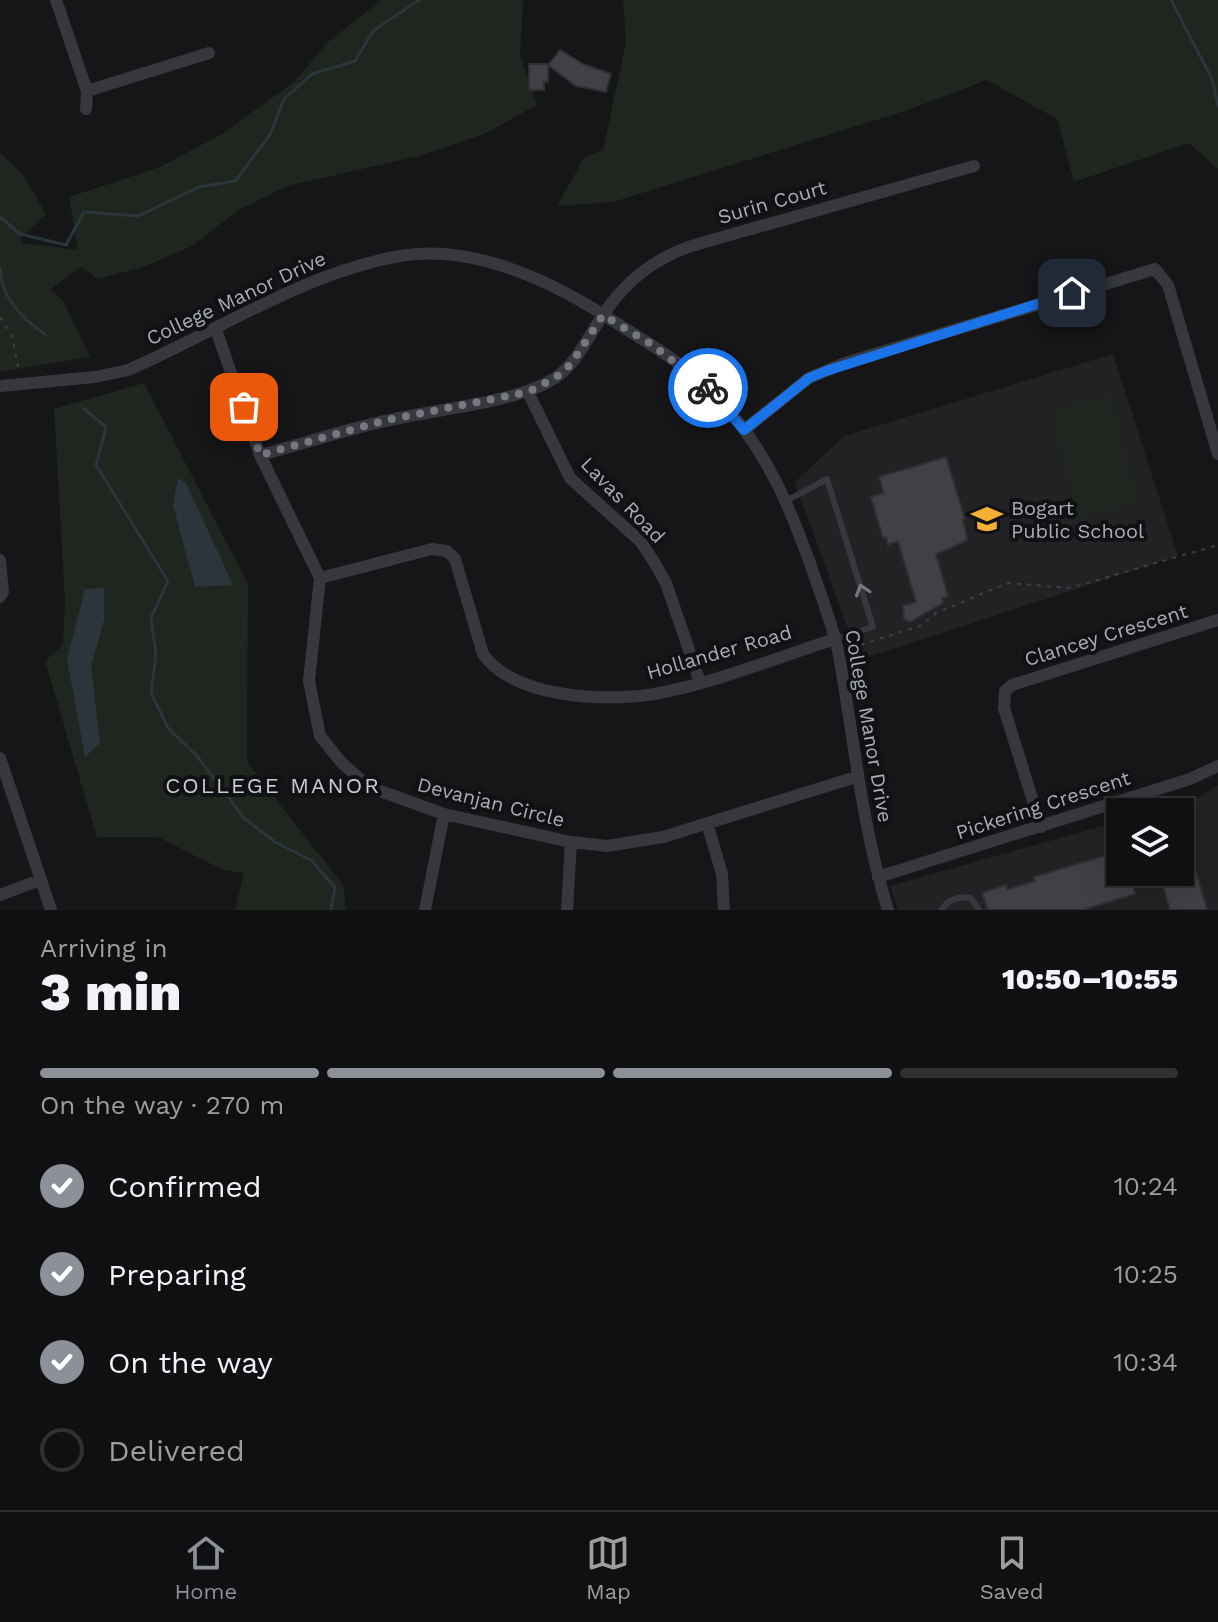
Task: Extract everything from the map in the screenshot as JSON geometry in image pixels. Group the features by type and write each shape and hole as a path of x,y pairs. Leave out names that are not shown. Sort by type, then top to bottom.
{"street":[{"path":"58,0 87,91 86,109"},
{"path":"87,91 209,53"},
{"name":"Surin Court","path":"260,455 387,420 528,392 555,378 571,364 603,315 633,278 674,251 974,166"},
{"name":"College Manor Drive","path":"0,386 128,370 316,280 404,255 456,256 488,261 546,283 603,315 691,373 744,430 788,500 837,646 856,777 888,910"},
{"path":"744,430 809,378 836,367 1155,269 1168,285 1218,454"},
{"path":"216,330 260,455 320,578"},
{"name":"Lavas Road","path":"528,392 570,478 641,542 654,562 666,583 700,682"},
{"name":"Hollander Road","path":"320,578 432,549 447,551 455,559 483,654 492,667 538,690 621,696 653,694 837,646"},
{"path":"0,560 3,592 0,597"},
{"name":"Devanjan Circle","path":"320,578 309,681 320,736 342,763 369,787 444,814 571,842 630,844 856,777"},
{"name":"Clancey Crescent","path":"1041,827 1004,708 1005,691 1012,685 1218,620"},
{"path":"0,758 51,910"},
{"name":"Pickering Crescent","path":"878,877 1190,779 1218,766"},
{"path":"425,910 444,814"},
{"path":"707,823 722,874 724,910"},
{"path":"567,910 571,842"},
{"path":"0,895 40,880"}],"lane":[{"path":"788,500 827,479 873,627 837,646"},
{"path":"942,910 950,901 965,897 971,898 979,910"}],"path":[{"path":"0,317 12,336 20,385"},
{"path":"837,646 920,626 936,613 1008,583 1070,588 1218,545"}],"shaded area":[{"path":"381,0 523,0 520,55 537,105 484,134 419,156 287,186 239,210 192,246 146,266 98,279 81,267 51,289 64,302 90,357 0,372 0,153 23,175 46,214 21,238 22,243 78,250 69,197 160,167 222,134 294,82 327,43"},
{"path":"623,0 1218,0 1218,169 1189,143 1074,182 1057,119 987,80 905,111 613,202 557,206 584,158 603,150 626,43"},
{"name":"Bogart Public School","path":"1113,354 1178,556 859,660 795,482 844,436"},
{"path":"144,383 248,584 247,762 343,885 346,910 235,910 244,873 223,870 158,837 97,837 45,661 63,645 65,601 54,409"},
{"path":"1110,395 1137,503 1079,518 1052,410"},
{"path":"178,478 186,483 233,585 195,587 173,505"},
{"path":"104,588 104,620 91,666 100,743 85,757 67,659 85,589"},
{"path":"1218,785 1218,910 898,910 890,886 1106,825 1106,886 1194,886 1195,800"}],"building":[{"path":"560,50 583,64 611,74 606,92 576,86 548,65"},
{"path":"529,64 548,64 548,82 544,82 544,90 529,90"},
{"path":"946,457 965,519 967,538 936,554 948,596 942,598 943,603 910,622 904,619 903,606 916,602 898,541 888,545 886,537 883,538 871,497 884,493 879,477"},
{"path":"1106,855 1106,886 1132,886 1135,894 1082,910 988,910 982,893 1006,885 1007,890 1035,881 1034,877"},
{"path":"1194,865 1208,910 1170,910 1163,886 1194,886"}],"waterway":[{"path":"0,217 20,234 66,245 84,212 138,216 199,187 235,181 270,135 284,99 312,74 355,61 373,31 419,0"},
{"path":"1171,0 1212,79 1218,106"},
{"path":"0,268 4,289 14,307 46,335"},
{"path":"84,409 106,427 96,465 168,581 151,618 156,655 151,693 168,728 197,756 244,818 275,842 311,860 335,888 331,910"}],"way so far":[{"path":"244,407 260,455 387,420 528,392 555,378 571,364 603,315 651,344 708,388"}],"place":[{"name":"Bogart Public School","path":"987,519"}],"district":[{"name":"COLLEGE MANOR","path":"273,785"}],"route":[{"path":"708,388 744,430 809,378 845,363 1072,293"}]}
